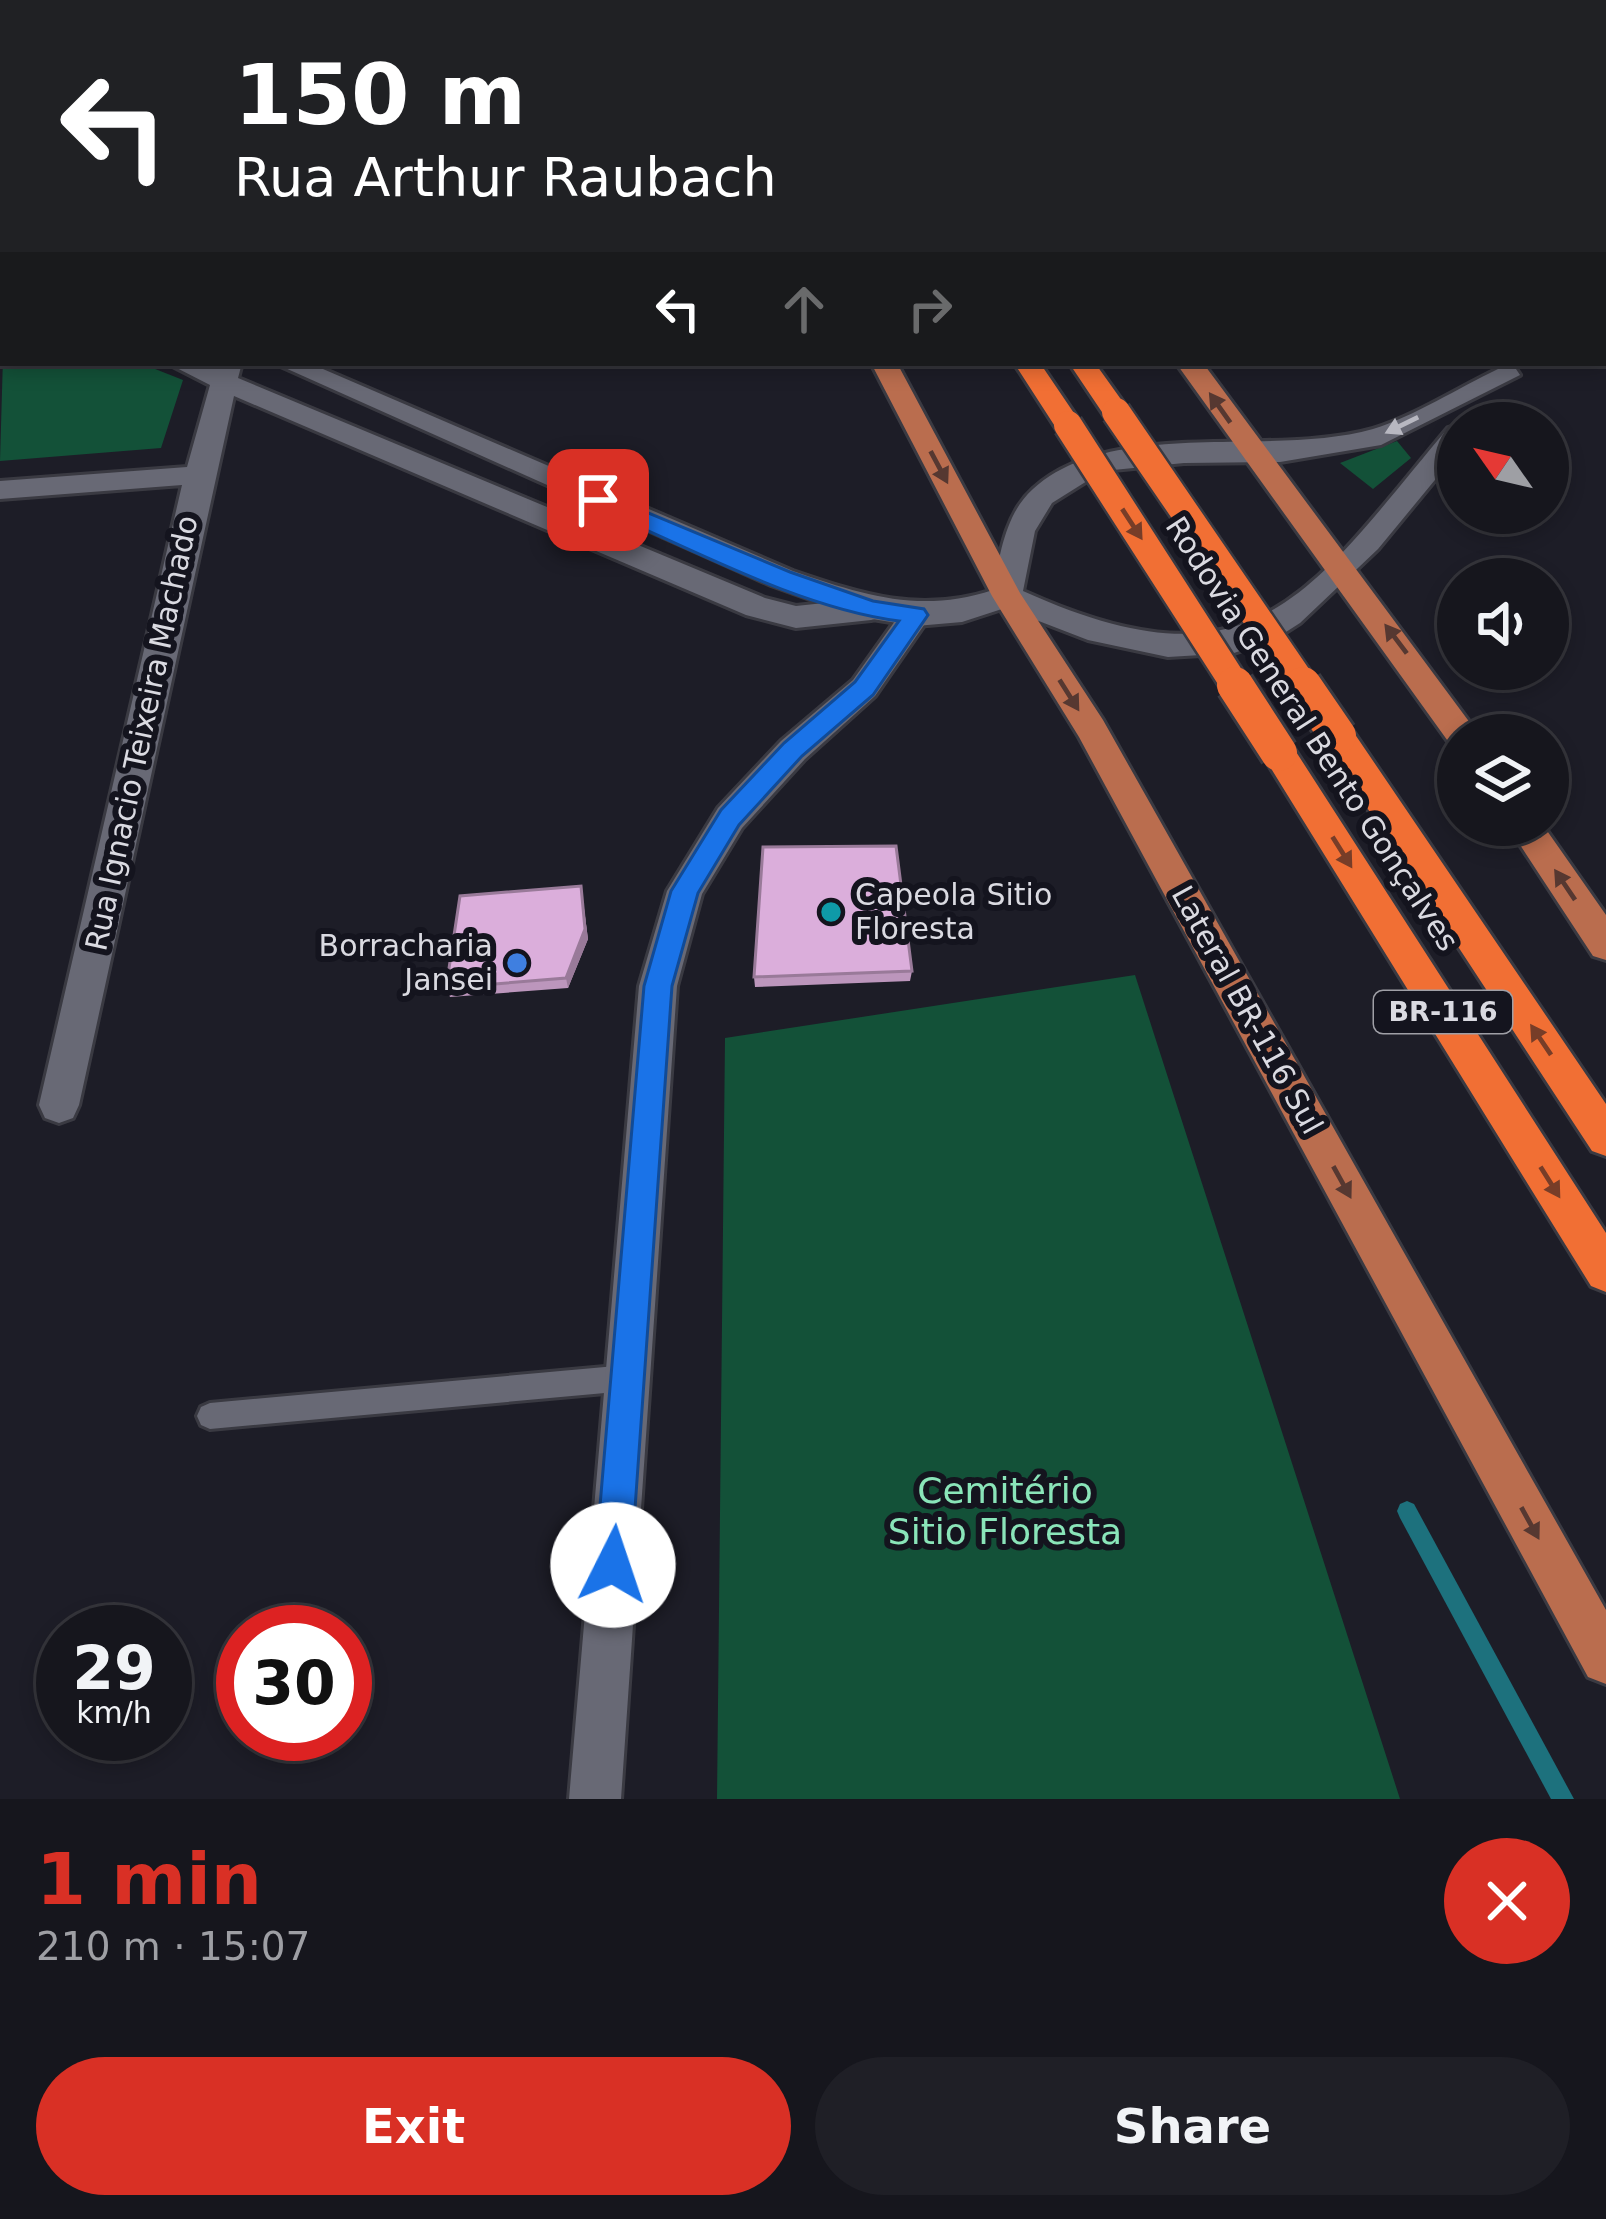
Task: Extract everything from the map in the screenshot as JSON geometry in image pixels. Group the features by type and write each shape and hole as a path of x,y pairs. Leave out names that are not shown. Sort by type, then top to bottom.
{"highway":[{"name":"Rodovia General Bento Gonçalves","path":"1030,366 1606,1270"},
{"name":"Rodovia General Bento Gonçalves","path":"1084,366 1606,1138"}],"main road":[{"name":"Lateral BR-116 Sul","path":"886,366 1006,596 1102,749 1606,1660"},
{"path":"1191,366 1447,714"},
{"path":"1538,846 1606,945"}],"street":[{"path":"194,366 226,373 757,607 796,617 871,609"},
{"path":"294,366 720,552 871,609 916,615 962,611 1006,596 1063,624 1117,638 1199,646 1263,632 1340,567 1437,460"},
{"path":"1006,596 1020,531 1042,496 1096,463 1251,453 1381,436 1514,369"},
{"path":"1486,402 1514,369"},
{"name":"Rua Ignacio Teixeira Machado","path":"59,1105 199,475 226,373"},
{"path":"0,490 199,475"},
{"path":"595,1799 658,986 685,891 730,818 793,750 864,688 916,615"}],"lane":[{"path":"210,1417 627,1378"}],"green space":[{"path":"3,366 148,366 183,380 161,448 0,461"},
{"path":"1397,441 1411,458 1373,489 1340,463"},
{"name":"Cemitério Sitio Floresta","path":"1135,975 1400,1799 717,1799 725,1038"}],"building":[{"name":"Capeola Sitio Floresta","path":"896,846 912,971 754,977 763,847"},
{"name":"Borracharia Jansei","path":"581,886 585,929 566,978 446,988 460,896"}],"waterway":[{"path":"1407,1511 1563,1799"}],"place":[{"name":"Capeola Sitio Floresta","path":"831,912"},
{"name":"Borracharia Jansei","path":"517,963"}],"route":[{"path":"598,500 782,578 871,609 916,615 902,641 864,688 793,750 730,818 685,891 658,986 613,1565"}]}
